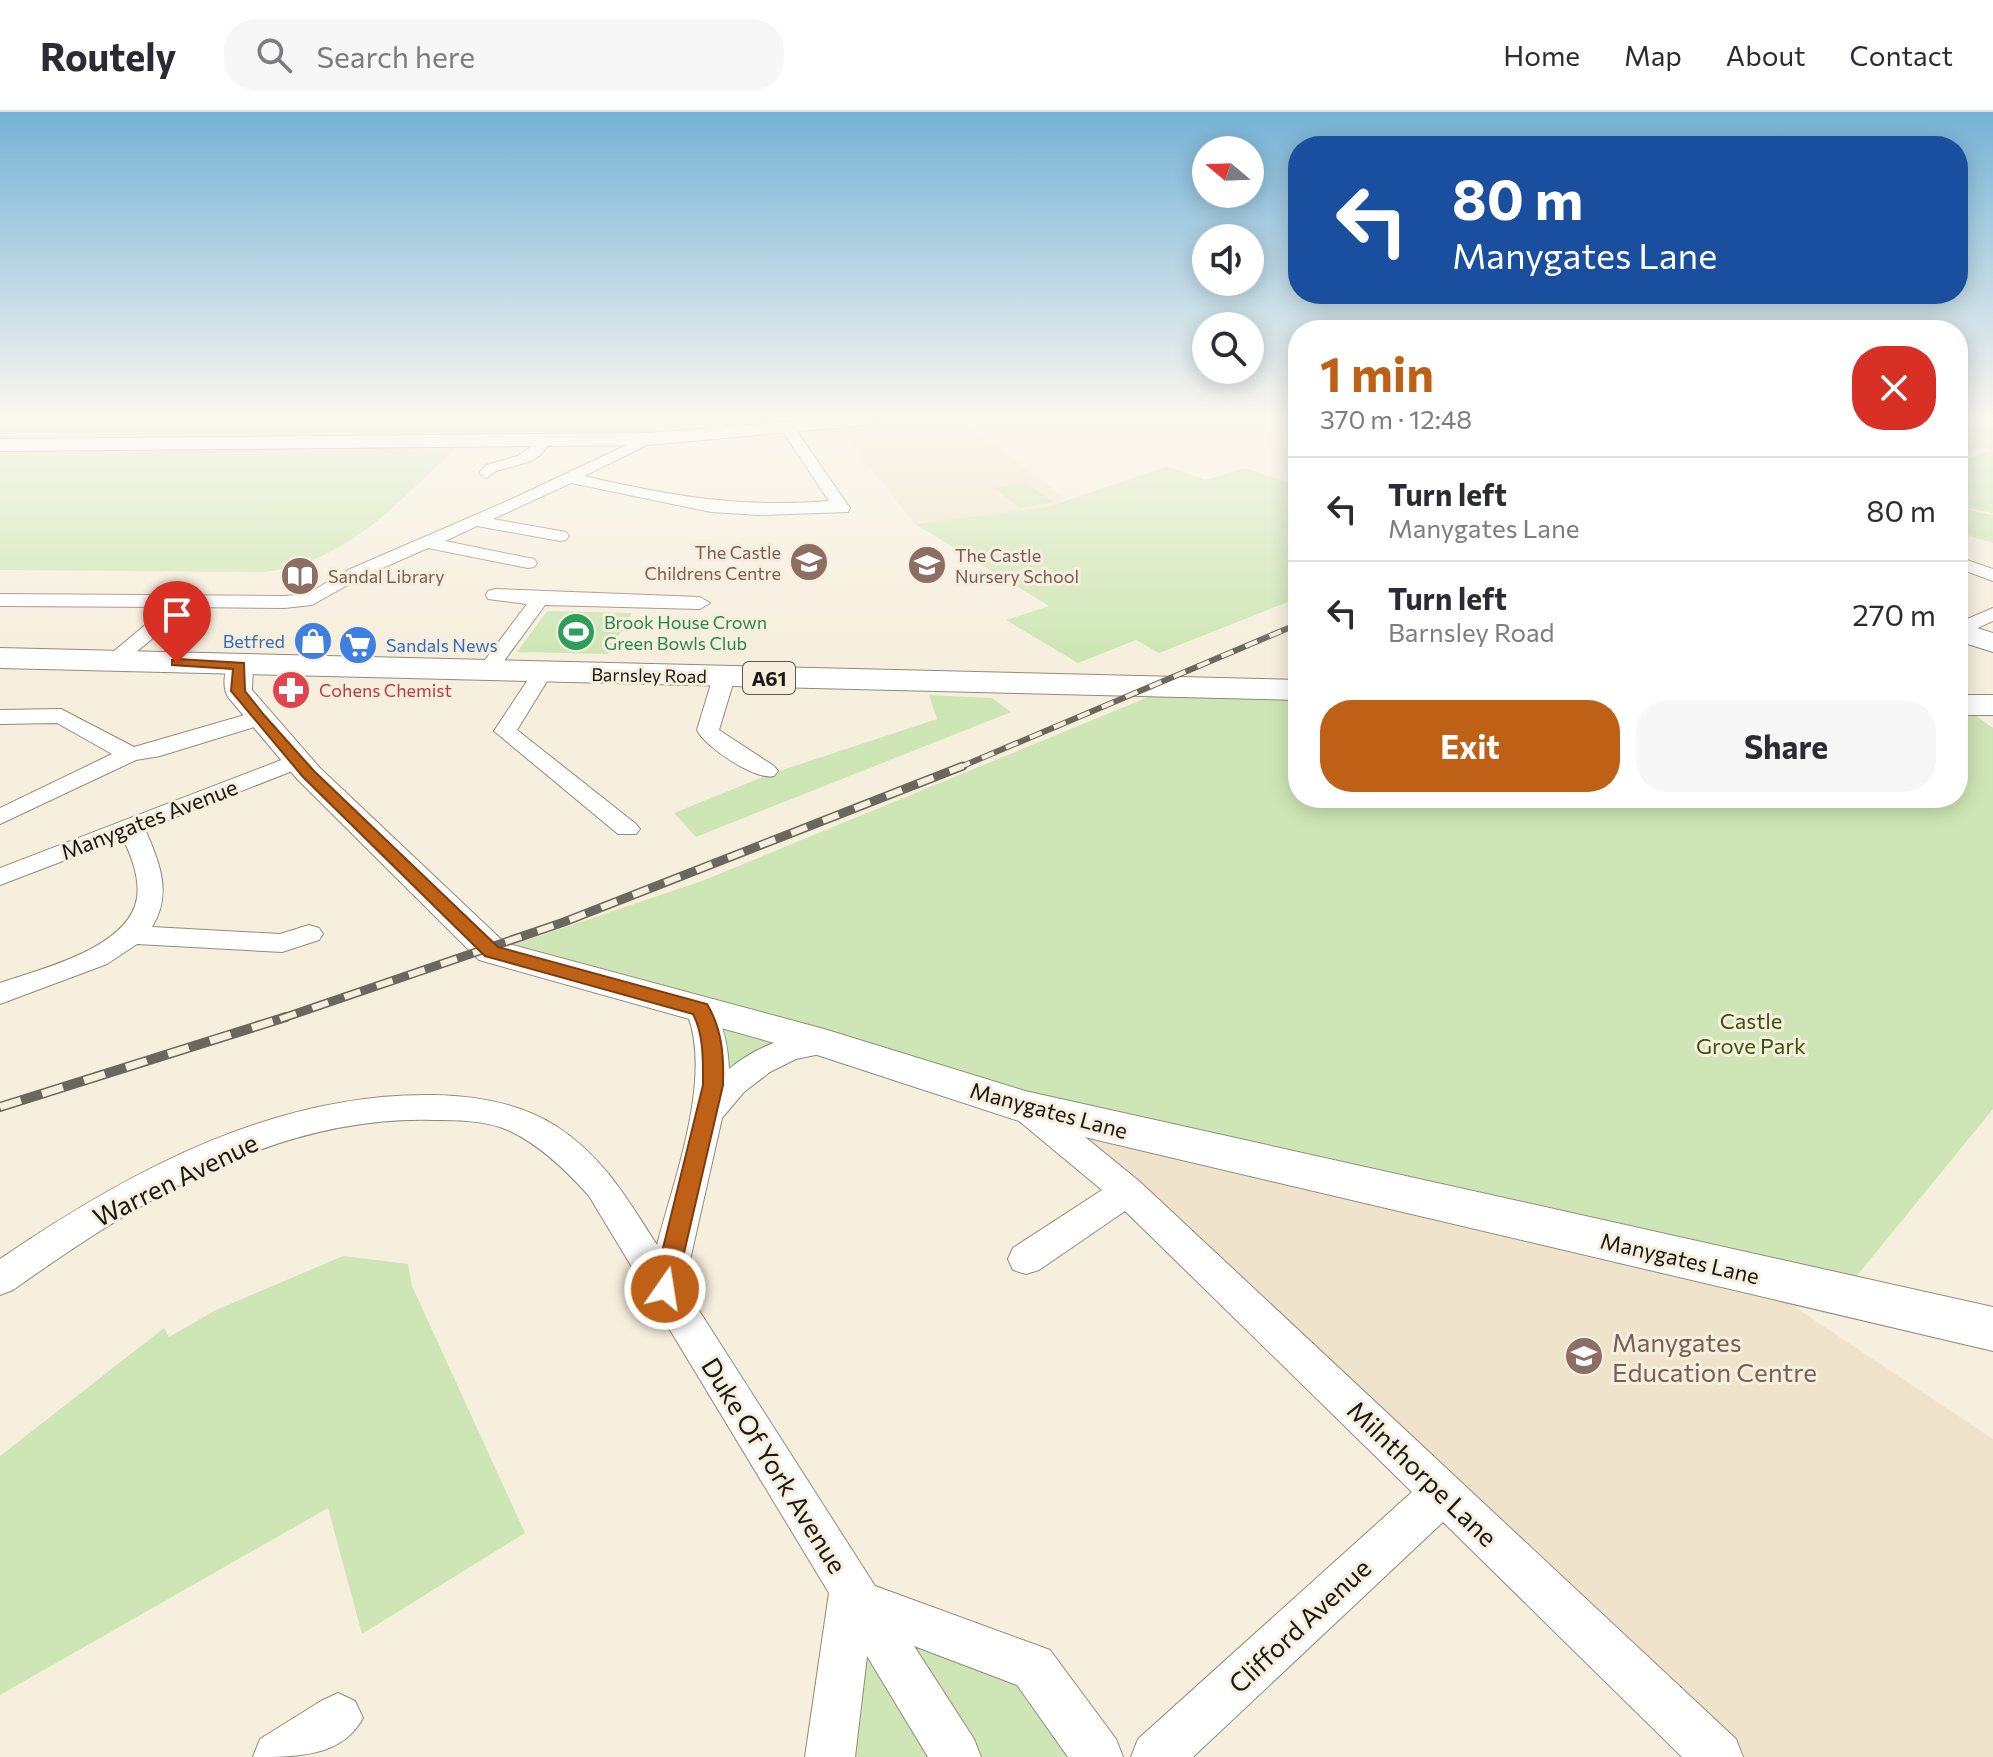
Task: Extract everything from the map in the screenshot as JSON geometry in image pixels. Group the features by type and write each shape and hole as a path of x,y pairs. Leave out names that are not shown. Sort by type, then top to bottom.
{"main road":[{"path":"1968,634 1993,643"},
{"name":"Barnsley Road","path":"0,658 1288,690"},
{"path":"1968,705 1993,705"}],"street":[{"path":"0,600 284,602 312,599 354,574 530,497"},
{"path":"650,497 765,510 841,506 835,497"},
{"path":"476,521 560,536"},
{"path":"426,542 528,563"},
{"path":"1968,566 1993,575"},
{"path":"495,595 700,603"},
{"path":"486,672 540,599"},
{"path":"115,660 185,601"},
{"path":"1968,626 1993,614"},
{"name":"Manygates Lane","path":"240,665 238,691 259,718 297,761 492,952 824,1043 1025,1107 1396,1195 1993,1329"},
{"path":"542,673 505,731 627,829"},
{"path":"724,677 708,730 711,736 766,771"},
{"path":"0,717 61,716 130,754"},
{"path":"0,817 130,754 152,751 259,718"},
{"name":"Manygates Avenue","path":"0,877 297,761"},
{"path":"0,994 100,955 132,935 146,920 153,891 146,853 131,826"},
{"path":"132,935 282,943 309,934"},
{"path":"665,1289 713,1085 714,1058 707,1022 700,1009"},
{"path":"707,1114 729,1084 751,1068 794,1047 824,1043"},
{"name":"Warren Avenue","path":"0,1279 104,1211 230,1147 282,1128 336,1114 410,1106 484,1111 519,1121 550,1138 578,1161 601,1186 665,1289"},
{"name":"Milnthorpe Lane","path":"1025,1107 1127,1191 1718,1757"},
{"path":"1026,1259 1127,1191"},
{"name":"Duke Of York Avenue","path":"665,1289 956,1757"},
{"name":"Clifford Avenue","path":"1156,1757 1443,1493"},
{"path":"856,1596 1033,1667 1098,1757"},
{"name":"Duke Of York Avenue","path":"830,1757 856,1596"},
{"path":"278,1757 338,1718"}],"shaded area":[{"path":"893,497 1066,499 1047,507 915,524"},
{"name":"Manygates Education Centre","path":"1025,1107 1745,1274 1993,1439 1993,1757 1718,1757"}],"green space":[{"path":"0,497 404,497 347,543 295,566 265,572 0,570"},
{"path":"1005,497 1046,497 1053,502 1020,508"},
{"path":"1077,497 1288,497 1288,602 1159,653 1136,640 1078,663 1006,620 1049,606 915,524 1047,507"},
{"path":"1968,497 1993,497 1993,513 1968,508"},
{"path":"1968,510 1993,515 1993,543 1968,535"},
{"name":"Brook House Crown Green Bowls Club","path":"547,611 632,613 608,654 517,652"},
{"name":"Castle Grove Park","path":"1170,688 1288,690 1288,808 1968,808 1968,710 1993,728 1993,1109 1842,1294 824,1043 729,1084 707,1022 492,952 702,881"},
{"path":"929,695 992,698 1011,712 696,837 674,813 770,774 937,719"},
{"path":"343,1256 408,1264 412,1286 525,1533 362,1634 328,1508 0,1695 0,1456 164,1328 169,1337 216,1310"},
{"path":"852,1590 1033,1667 1098,1757 830,1757"}],"railway":[{"path":"959,767 1288,628"},
{"path":"284,1018 564,922 959,767"},
{"path":"0,1107 284,1018"},
{"path":"280,1019 284,1018"}],"place":[{"name":"The Castle Childrens Centre","path":"809,562"},
{"name":"The Castle Nursery School","path":"927,565"},
{"name":"Sandal Library","path":"300,576"},
{"name":"Brook House Crown Green Bowls Club","path":"576,632"},
{"name":"Betfred","path":"313,641"},
{"name":"Sandals News","path":"358,645"},
{"name":"Cohens Chemist","path":"291,690"},
{"name":"Manygates Education Centre","path":"1584,1356"}],"route":[{"path":"177,663 240,665 238,691 259,718 309,774 492,952 700,1009 707,1022 714,1058 713,1085 665,1289"}]}
